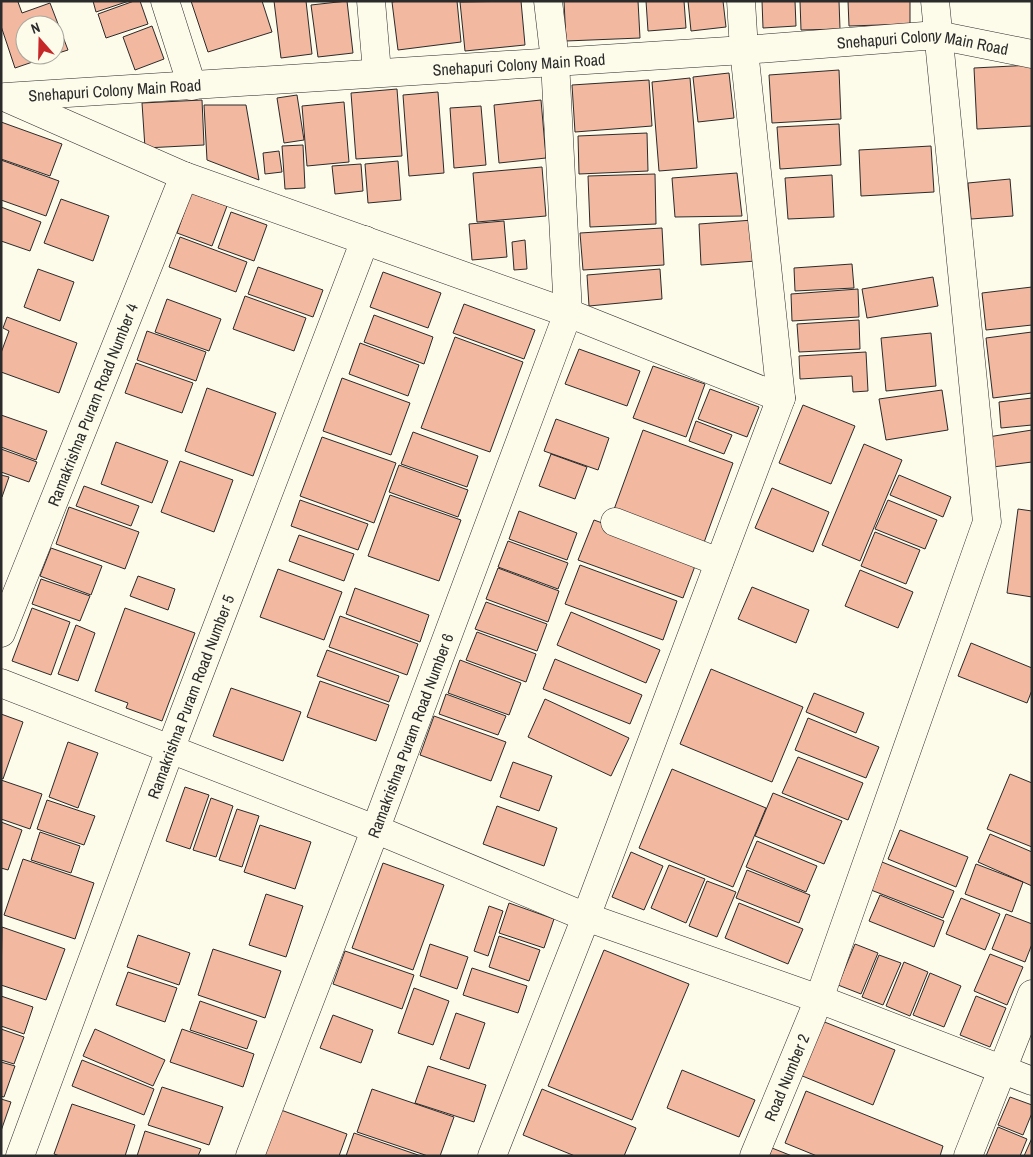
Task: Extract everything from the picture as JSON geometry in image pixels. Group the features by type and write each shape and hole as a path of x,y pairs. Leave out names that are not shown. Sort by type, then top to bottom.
{"street":[{"path":"165,1 192,86"},
{"path":"371,1 377,72"},
{"path":"548,1 555,61 568,313"},
{"path":"492,1156 586,917 781,398 740,1"},
{"name":"Road Number 2","path":"754,1156 819,999 987,522 935,1"},
{"name":"Snehapuri Colony Main Road","path":"3,97 744,50 937,35 1032,54"},
{"path":"3,97 184,176 568,313 781,398"},
{"name":"Ramakrishna Puram Road Number 4","path":"1,633 184,176"},
{"name":"Ramakrishna Puram Road Number 5","path":"20,1156 170,750 365,240"},
{"name":"Ramakrishna Puram Road Number 6","path":"250,1156 568,313"},
{"path":"615,522 719,562"},
{"path":"1,684 375,828 586,917 819,999 1032,1081"},
{"path":"968,1156 1032,994"}],"building":[{"path":"1,1 20,1 18,2 22,13 50,3 55,15 15,15 15,65 24,65 15,68 1,26"},
{"path":"93,1 129,1 96,12"},
{"path":"134,1 140,1 148,24 106,38 98,14"},
{"path":"191,1 262,1 272,32 208,52"},
{"path":"274,1 306,1 312,54 281,58"},
{"path":"347,1 353,53 318,57 311,5"},
{"path":"457,1 461,42 398,50 392,2"},
{"path":"521,1 525,45 465,51 460,2"},
{"path":"564,1 638,1 640,38 566,41"},
{"path":"646,1 684,1 686,28 648,31"},
{"path":"688,1 723,1 726,27 691,31"},
{"path":"762,1 795,1 796,26 763,28"},
{"path":"800,1 839,1 840,29 801,30"},
{"path":"848,1 910,1 910,24 849,26"},
{"path":"152,26 164,59 135,70 123,37"},
{"path":"1032,65 1032,126 977,129 974,68"},
{"path":"839,70 841,119 772,123 769,75"},
{"path":"729,73 734,118 698,122 693,77"},
{"path":"690,78 697,168 659,171 652,82"},
{"path":"649,80 652,126 575,132 572,85"},
{"path":"397,89 402,156 356,159 351,93"},
{"path":"438,92 444,173 409,176 403,95"},
{"path":"297,95 304,140 284,143 277,98"},
{"path":"202,100 204,145 145,148 142,103"},
{"path":"541,100 546,158 499,163 494,105"},
{"path":"344,102 349,162 307,166 302,106"},
{"path":"204,105 246,105 259,180 207,160"},
{"path":"481,106 486,165 454,168 450,108"},
{"path":"1,122 62,144 50,176 1,159"},
{"path":"839,124 841,165 780,169 777,127"},
{"path":"647,133 648,171 579,174 578,136"},
{"path":"303,145 305,188 285,189 282,146"},
{"path":"931,146 934,192 861,196 859,150"},
{"path":"279,151 282,172 265,174 263,153"},
{"path":"1,160 59,181 46,216 1,200"},
{"path":"398,161 401,200 368,203 365,164"},
{"path":"361,164 363,191 335,194 332,166"},
{"path":"542,167 546,216 477,222 473,173"},
{"path":"737,173 742,216 675,217 672,178"},
{"path":"655,174 656,224 590,227 588,176"},
{"path":"832,175 834,217 788,219 785,178"},
{"path":"1010,179 1013,216 971,219 968,183"},
{"path":"191,193 227,206 212,246 177,233"},
{"path":"61,199 109,216 93,261 44,243"},
{"path":"1,207 41,222 30,251 1,241"},
{"path":"231,212 267,225 254,261 218,248"},
{"path":"753,220 756,261 701,265 699,224"},
{"path":"504,221 507,257 472,260 469,224"},
{"path":"662,228 664,265 583,270 580,233"},
{"path":"180,237 247,262 236,292 169,267"},
{"path":"525,240 527,269 514,270 512,242"},
{"path":"852,264 854,288 795,291 794,268"},
{"path":"258,267 323,290 313,317 248,294"},
{"path":"38,269 74,282 60,321 24,307"},
{"path":"660,269 662,299 589,306 587,275"},
{"path":"383,272 441,293 428,328 370,307"},
{"path":"933,277 938,306 867,318 862,289"},
{"path":"1032,287 1032,325 986,330 982,293"},
{"path":"858,289 859,317 792,321 791,294"},
{"path":"245,296 306,318 294,351 233,329"},
{"path":"167,299 221,319 209,351 155,332"},
{"path":"464,304 535,330 524,359 453,333"},
{"path":"374,315 433,337 424,364 364,342"},
{"path":"7,317 77,343 59,393 1,372 1,353 9,331 3,328"},
{"path":"859,320 860,349 799,352 797,324"},
{"path":"147,331 206,352 196,381 137,360"},
{"path":"1032,332 1032,393 993,398 986,338"},
{"path":"931,333 936,386 886,391 881,338"},
{"path":"455,337 523,362 490,452 421,428"},
{"path":"360,343 419,365 408,396 349,374"},
{"path":"579,349 640,371 627,406 565,384"},
{"path":"866,352 868,391 853,392 852,376 800,379 799,356"},
{"path":"136,363 193,383 182,413 125,393"},
{"path":"653,366 705,384 686,437 633,418"},
{"path":"342,378 410,403 391,455 323,431"},
{"path":"207,388 276,413 253,476 185,451"},
{"path":"710,389 759,407 747,437 698,419"},
{"path":"942,390 948,430 886,440 879,399"},
{"path":"1032,398 1032,425 1001,428 999,402"},
{"path":"803,405 855,426 831,484 779,463"},
{"path":"1,415 47,431 36,460 1,447"},
{"path":"556,419 609,438 598,470 544,451"},
{"path":"696,421 732,435 724,454 689,441"},
{"path":"643,430 733,463 702,548 612,515"},
{"path":"1032,430 1032,462 993,467 988,437"},
{"path":"413,432 478,456 467,487 401,464"},
{"path":"322,437 396,463 374,523 300,496"},
{"path":"116,442 168,461 152,503 101,484"},
{"path":"864,444 902,460 860,561 822,545"},
{"path":"1,449 37,462 29,482 1,472"},
{"path":"551,454 587,467 575,499 539,486"},
{"path":"180,461 233,480 214,532 161,512"},
{"path":"399,465 468,490 458,517 389,492"},
{"path":"1,475 9,477 2,497 1,497"},
{"path":"899,475 951,497 943,517 890,495"},
{"path":"84,486 139,506 131,526 76,506"},
{"path":"772,488 829,512 813,552 755,528"},
{"path":"390,495 461,520 439,581 368,556"},
{"path":"300,500 368,524 358,550 291,526"},
{"path":"888,500 937,520 925,549 875,529"},
{"path":"69,507 139,532 125,569 56,544"},
{"path":"1018,509 1032,511 1032,597 1007,593"},
{"path":"519,511 577,533 567,560 509,539"},
{"path":"594,520 698,558 683,598 578,560"},
{"path":"875,532 920,550 906,584 861,566"},
{"path":"299,535 354,554 344,581 289,561"},
{"path":"508,541 568,563 558,589 498,567"},
{"path":"51,548 102,566 91,595 40,576"},
{"path":"580,565 677,601 663,640 565,604"},
{"path":"498,568 559,591 548,622 486,599"},
{"path":"278,569 342,592 324,640 260,617"},
{"path":"860,570 913,592 898,628 845,606"},
{"path":"138,576 175,589 168,610 130,596"},
{"path":"41,579 90,596 80,621 32,604"},
{"path":"752,587 809,610 796,643 738,619"},
{"path":"355,588 429,615 420,642 346,614"},
{"path":"486,602 547,624 537,651 475,629"},
{"path":"32,608 70,622 51,675 12,661"},
{"path":"125,608 195,633 162,721 126,708 128,703 95,691"},
{"path":"571,612 660,650 646,683 557,645"},
{"path":"340,616 418,644 407,675 329,647"},
{"path":"76,625 95,633 78,681 58,674"},
{"path":"477,632 536,654 526,682 466,660"},
{"path":"971,643 1032,668 1032,690 1027,703 958,676"},
{"path":"327,650 399,676 389,702 317,676"},
{"path":"555,659 642,695 630,724 543,689"},
{"path":"460,660 521,683 509,715 448,693"},
{"path":"711,669 803,707 772,782 680,744"},
{"path":"320,681 389,705 376,741 307,717"},
{"path":"231,688 301,712 283,761 213,736"},
{"path":"814,693 864,713 856,733 806,712"},
{"path":"446,694 506,716 498,735 439,714"},
{"path":"545,699 629,738 611,776 528,737"},
{"path":"1,714 23,722 3,779 1,778"},
{"path":"434,716 506,742 491,781 420,755"},
{"path":"808,718 879,747 866,778 795,750"},
{"path":"68,742 98,753 78,808 49,797"},
{"path":"798,757 863,783 848,820 782,793"},
{"path":"513,762 552,776 539,811 500,797"},
{"path":"672,769 766,808 733,887 639,848"},
{"path":"1010,774 1032,783 1032,847 987,829"},
{"path":"1,780 42,794 30,829 1,819"},
{"path":"185,787 209,795 190,849 166,841"},
{"path":"773,793 842,821 824,864 755,836"},
{"path":"211,798 233,806 216,857 193,850"},
{"path":"47,800 95,816 84,845 37,829"},
{"path":"497,806 557,828 544,866 483,844"},
{"path":"237,809 259,816 242,867 219,860"},
{"path":"1,822 22,830 8,870 1,868"},
{"path":"260,825 311,842 295,889 244,872"},
{"path":"900,830 968,857 956,887 888,859"},
{"path":"40,832 80,846 71,873 31,860"},
{"path":"990,834 1032,852 1032,886 978,862"},
{"path":"757,841 817,866 806,892 746,867"},
{"path":"631,852 663,866 644,910 612,897"},
{"path":"23,859 94,883 75,939 4,915"},
{"path":"882,862 954,891 943,918 871,890"},
{"path":"383,863 444,885 413,970 352,948"},
{"path":"976,864 1023,882 1012,912 965,894"},
{"path":"669,865 705,879 686,923 651,908"},
{"path":"747,870 810,895 799,923 736,898"},
{"path":"707,881 736,892 717,937 689,926"},
{"path":"266,894 303,906 286,957 249,945"},
{"path":"880,895 944,921 934,947 869,921"},
{"path":"961,898 1000,914 985,950 946,934"},
{"path":"509,903 554,919 544,948 499,933"},
{"path":"739,903 803,929 788,964 725,938"},
{"path":"489,906 503,911 488,956 474,951"},
{"path":"1006,914 1032,924 1032,944 1025,962 992,949"},
{"path":"2,927 65,949 46,1000 1,985"},
{"path":"138,935 190,953 179,985 127,967"},
{"path":"499,936 540,950 529,981 489,967"},
{"path":"430,944 468,957 457,989 420,976"},
{"path":"855,944 878,953 861,994 838,985"},
{"path":"213,949 281,971 265,1018 198,995"},
{"path":"604,950 689,984 632,1120 548,1086"},
{"path":"345,951 414,975 402,1009 333,984"},
{"path":"990,954 1023,967 1007,1005 974,991"},
{"path":"879,955 901,963 883,1005 862,997"},
{"path":"904,962 928,972 910,1016 886,1006"},
{"path":"472,968 527,986 518,1013 463,995"},
{"path":"128,972 177,988 165,1022 116,1005"},
{"path":"930,973 961,986 944,1027 913,1015"},
{"path":"414,988 449,1001 433,1045 398,1033"},
{"path":"1,996 33,1007 24,1034 1,1026"},
{"path":"976,996 1006,1008 990,1047 960,1035"},
{"path":"200,1001 257,1021 247,1049 190,1030"},
{"path":"456,1013 485,1023 469,1069 440,1059"},
{"path":"333,1015 373,1030 361,1063 320,1048"},
{"path":"822,1021 895,1050 873,1105 800,1075"},
{"path":"1,1029 24,1037 14,1064 1,1060"},
{"path":"95,1029 165,1060 153,1086 83,1056"},
{"path":"182,1029 254,1054 243,1087 170,1062"},
{"path":"82,1060 154,1089 144,1115 72,1086"},
{"path":"1,1062 15,1066 4,1097 1,1096"},
{"path":"428,1066 486,1085 474,1122 415,1103"},
{"path":"682,1070 755,1100 739,1137 667,1108"},
{"path":"162,1087 223,1107 209,1145 148,1125"},
{"path":"372,1089 454,1117 440,1156 428,1156 357,1132"},
{"path":"542,1089 636,1128 624,1156 575,1156 523,1135"},
{"path":"806,1091 943,1146 940,1156 817,1156 785,1143"},
{"path":"1010,1097 1032,1105 1032,1113 1023,1135 998,1125"},
{"path":"1,1099 11,1102 1,1131"},
{"path":"72,1104 135,1125 125,1156 60,1156 54,1154"},
{"path":"281,1110 347,1134 339,1156 264,1156"},
{"path":"998,1127 1027,1139 1020,1156 986,1156"},
{"path":"145,1131 201,1149 198,1156 137,1156"},
{"path":"354,1133 421,1156 346,1156"},
{"path":"1032,1138 1032,1156 1024,1156"},
{"path":"772,1148 792,1156 769,1156"}]}
